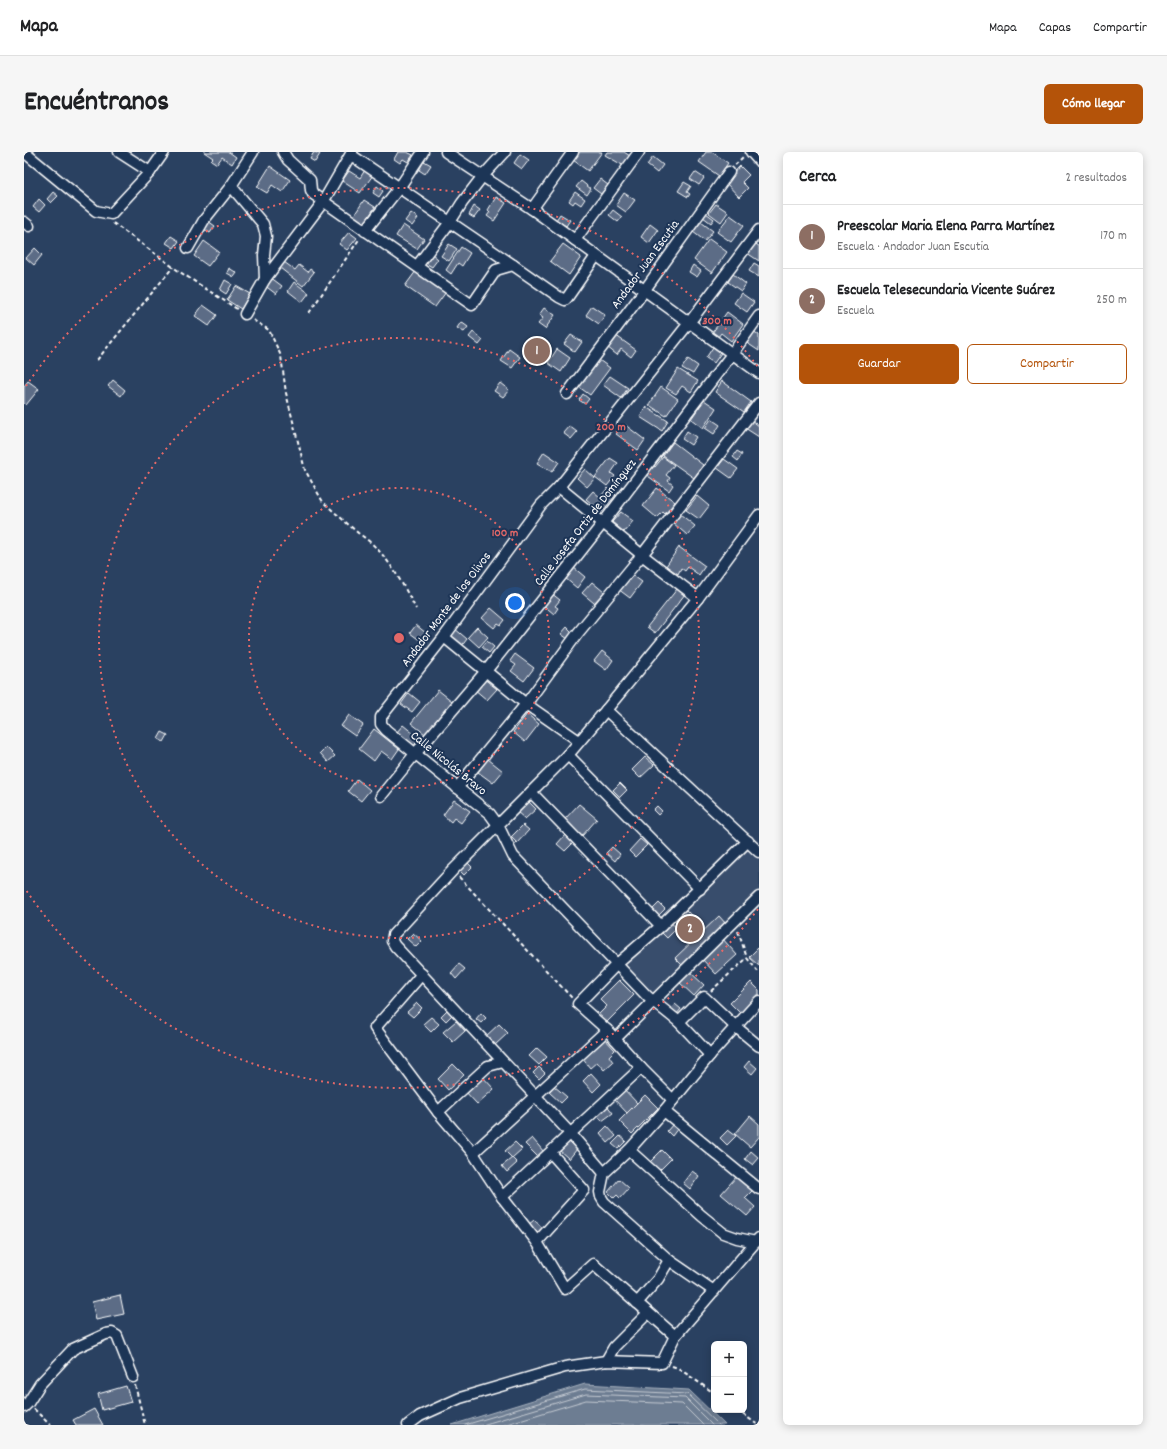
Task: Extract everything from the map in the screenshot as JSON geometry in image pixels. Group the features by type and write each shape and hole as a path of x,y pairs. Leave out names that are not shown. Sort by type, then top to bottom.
{"street":[{"path":"24,152 96,211 111,214 150,172 164,152"},
{"path":"119,152 150,172"},
{"path":"188,248 204,220 231,186 253,152"},
{"path":"283,152 288,160 310,180 313,194 472,305 496,270 513,265"},
{"path":"365,231 399,188 423,152"},
{"path":"446,152 532,209 759,373"},
{"path":"417,266 482,177 505,152"},
{"path":"532,209 573,152"},
{"path":"575,240 639,152"},
{"path":"245,314 265,279 323,202 352,154 399,188 565,300 596,256"},
{"path":"747,154 759,161"},
{"name":"Andador Juan Escutia","path":"567,394 644,291 729,172"},
{"path":"231,186 263,224 266,236 264,255 265,279"},
{"name":"Andador Monte de los Olivos","path":"381,724 381,717 444,637 541,506 559,487 689,323 759,230"},
{"name":"Calle Josefa Ortiz de Domínguez","path":"381,796 486,671 603,523 732,354 759,316"},
{"path":"457,788 526,704 578,633 642,555 759,403"},
{"path":"559,487 642,555 698,598"},
{"path":"604,1173 536,1096 502,1062 395,946 392,941 393,935 453,870 568,755 698,598 759,515"},
{"path":"444,637 526,704 579,741"},
{"path":"606,710 759,852"},
{"name":"Calle Nicolás Bravo","path":"381,724 415,754 490,814 498,825 512,856 648,997 679,1022 710,1055"},
{"path":"568,755 700,889"},
{"path":"531,792 661,926"},
{"path":"673,1100 641,1068 616,1039 578,1004 617,964 661,926 748,841"},
{"path":"616,1039 759,897"},
{"path":"422,974 375,1028 438,1112 473,1153 502,1197 537,1242 565,1289 593,1264 675,1336"},
{"path":"679,1022 704,997 759,1046"},
{"path":"714,1291 669,1260 604,1202 600,1192 604,1173 629,1150 664,1111 710,1055 759,1001"},
{"path":"473,1153 607,1030"},
{"path":"438,1112 488,1066 502,1062"},
{"path":"502,1197 641,1068"},
{"path":"664,1111 759,1190"},
{"path":"629,1150 723,1233 737,1238 757,1240"},
{"path":"537,1242 584,1190 551,1153"},
{"path":"408,1425 420,1416 460,1398 565,1367 606,1361 662,1363 675,1336 757,1240"},
{"path":"637,1303 658,1279 669,1260"},
{"path":"606,1361 614,1347 648,1313"},
{"path":"26,1405 40,1384 73,1348 112,1333 117,1336 133,1378"}],"path":[{"path":"729,172 747,154"},
{"path":"96,211 173,267 269,330 281,356 286,393 305,470 323,502 388,560 416,609"},
{"path":"309,313 365,231"},
{"path":"97,360 173,267"},
{"path":"453,870 578,1004"},
{"path":"735,921 748,958 759,973"},
{"path":"704,997 748,958"},
{"path":"662,1363 678,1368 711,1392"},
{"path":"133,1378 145,1425"},
{"path":"26,1405 50,1425"},
{"path":"741,1413 758,1425"}],"shaded area":[{"path":"529,337 553,354 544,366 520,349"},
{"path":"748,844 759,854 759,895 654,999 619,964"}],"water":[{"path":"585,1384 689,1390 725,1425 452,1425"}],"building":[{"path":"204,152 229,152 236,157 232,164 222,157 217,164 211,160 213,158"},
{"path":"314,152 320,154 315,162 310,159"},
{"path":"398,152 407,152 413,155 408,162 403,159 400,163 394,159"},
{"path":"579,152 602,152 588,171 573,160"},
{"path":"607,152 624,152 630,156 624,166 605,155"},
{"path":"706,152 712,152 728,163 719,176 699,162"},
{"path":"520,154 529,160 522,169 514,163"},
{"path":"653,157 663,165 657,173 647,165"},
{"path":"424,161 431,165 425,174 419,170"},
{"path":"270,166 290,180 282,192 272,185 267,193 257,187"},
{"path":"740,166 749,175 742,182 748,188 739,197 725,182"},
{"path":"365,170 373,175 360,193 342,181 349,171 360,178"},
{"path":"695,172 704,178 699,185 690,179"},
{"path":"600,179 608,185 601,194 593,188"},
{"path":"581,181 591,189 587,195 576,187"},
{"path":"684,182 691,186 687,192 690,194 688,197 678,191"},
{"path":"377,186 383,191 379,197 373,193"},
{"path":"53,192 58,196 51,203 47,199"},
{"path":"575,192 585,199 581,205 575,201 573,204 569,201"},
{"path":"624,193 635,200 626,212 616,205"},
{"path":"496,197 506,203 494,221 487,216 490,212 488,210"},
{"path":"39,199 45,205 39,212 33,207"},
{"path":"364,200 375,207 364,224 353,217"},
{"path":"716,204 728,212 721,222 709,213"},
{"path":"474,206 480,210 474,218 469,215"},
{"path":"613,210 622,217 618,222 609,215"},
{"path":"411,213 418,218 412,226 405,221"},
{"path":"706,213 714,219 711,223 703,217"},
{"path":"560,214 570,220 566,226 556,220"},
{"path":"730,215 744,225 731,242 717,232"},
{"path":"208,221 215,226 210,233 202,228"},
{"path":"701,222 713,231 705,241 693,232"},
{"path":"650,224 658,230 649,243 641,237"},
{"path":"403,225 424,239 417,249 396,236"},
{"path":"349,232 357,238 347,250 339,244"},
{"path":"171,236 179,241 174,248 166,243"},
{"path":"709,239 727,252 712,273 694,260"},
{"path":"204,241 219,252 208,266 194,256"},
{"path":"754,243 759,246 759,261 747,253"},
{"path":"449,244 457,249 449,261 441,256"},
{"path":"563,244 581,257 569,275 550,261"},
{"path":"461,247 470,253 462,266 458,263 451,274 446,270"},
{"path":"35,248 42,255 34,265 26,258"},
{"path":"431,253 438,259 432,267 424,262"},
{"path":"284,262 295,270 299,265 308,272 310,269 314,272 303,286 280,268"},
{"path":"754,263 759,266 759,277 749,271"},
{"path":"693,265 701,271 697,277 689,272"},
{"path":"229,268 237,273 234,277 227,273"},
{"path":"416,271 446,292 435,307 405,286"},
{"path":"733,274 746,284 741,291 728,282"},
{"path":"270,277 282,286 276,294 264,285"},
{"path":"225,280 232,284 226,294 220,290"},
{"path":"294,282 309,293 302,302 288,291"},
{"path":"236,286 250,294 241,309 227,300"},
{"path":"741,293 754,302 747,312 734,303"},
{"path":"203,305 217,315 209,326 195,316"},
{"path":"592,306 605,315 599,324 586,315"},
{"path":"544,308 555,315 545,329 538,324 543,318 539,315"},
{"path":"727,312 743,324 731,341 721,333 718,337 712,333"},
{"path":"461,322 468,327 464,332 457,328"},
{"path":"753,331 759,335 759,351 747,343 751,337 749,336"},
{"path":"473,332 483,340 479,345 469,337"},
{"path":"571,335 582,342 575,352 564,344"},
{"path":"615,335 636,350 631,357 621,349 617,355 607,347"},
{"path":"529,340 549,354 543,363 523,348"},
{"path":"713,347 721,353 714,363 706,358"},
{"path":"509,349 520,357 512,368 501,361"},
{"path":"557,349 570,358 561,372 548,363"},
{"path":"688,359 698,366 693,374 682,368"},
{"path":"599,360 610,368 590,395 579,387"},
{"path":"678,369 698,381 691,392 682,386 676,394 666,388"},
{"path":"610,376 628,388 621,398 603,385"},
{"path":"113,380 125,390 121,396 108,386"},
{"path":"28,381 39,389 26,405 24,403 24,386"},
{"path":"722,381 751,402 744,412 715,392"},
{"path":"500,383 509,390 503,397 494,391"},
{"path":"661,387 678,399 666,416 649,405"},
{"path":"583,394 589,399 585,404 579,400"},
{"path":"704,400 716,408 703,428 691,419"},
{"path":"646,407 668,421 662,431 640,417"},
{"path":"711,419 720,425 714,434 705,428"},
{"path":"751,420 759,426 759,437 745,428"},
{"path":"624,424 645,440 638,450 616,434"},
{"path":"569,426 577,432 571,439 563,433"},
{"path":"687,431 696,437 691,445 682,439"},
{"path":"673,442 703,465 694,478 663,456"},
{"path":"737,451 742,454 738,461 733,457"},
{"path":"544,452 559,462 552,472 537,463"},
{"path":"663,457 674,465 666,475 670,478 668,481 673,485 669,491 645,474 652,465 655,467"},
{"path":"610,458 618,463 611,473 615,476 607,486 595,477"},
{"path":"724,459 738,469 731,478 717,468"},
{"path":"585,469 595,478 587,487 577,478"},
{"path":"608,488 616,495 602,512 586,499 593,491 600,497"},
{"path":"657,488 675,502 665,514 663,512 657,518 643,506"},
{"path":"697,496 709,506 699,519 686,510"},
{"path":"621,512 633,521 624,532 612,522"},
{"path":"680,514 695,526 687,535 673,523"},
{"path":"679,547 705,566 699,575 688,567 685,571 681,568 678,574 666,566"},
{"path":"573,567 585,577 577,588 565,578"},
{"path":"631,574 642,582 630,598 618,589"},
{"path":"592,582 604,592 594,603 582,593"},
{"path":"677,589 685,594 655,633 647,627"},
{"path":"551,593 560,600 555,606 558,608 554,614 542,604"},
{"path":"491,608 505,620 501,625 498,623 494,628 482,618"},
{"path":"416,625 431,637 425,644 410,633"},
{"path":"477,627 488,637 479,647 468,637"},
{"path":"567,627 573,633 568,639 561,634"},
{"path":"454,628 467,639 461,647 448,636"},
{"path":"487,641 494,647 489,653 482,647"},
{"path":"602,651 613,660 606,670 594,661"},
{"path":"515,654 534,668 524,681 511,671 516,665 510,661"},
{"path":"483,678 497,689 487,700 474,689"},
{"path":"438,690 452,701 425,734 411,723"},
{"path":"409,693 420,702 412,712 401,704"},
{"path":"527,714 539,724 525,742 513,732"},
{"path":"349,715 363,725 355,736 341,726"},
{"path":"403,725 420,739 413,747 396,733"},
{"path":"374,729 399,749 392,759 381,751 374,761 359,749"},
{"path":"162,732 168,735 164,742 158,739"},
{"path":"326,747 335,756 328,762 320,753"},
{"path":"645,757 654,765 640,778 632,770"},
{"path":"488,759 503,771 493,783 478,772"},
{"path":"357,779 370,790 361,801 348,791"},
{"path":"620,783 627,790 620,797 613,790"},
{"path":"454,800 470,811 461,823 454,818 451,822 443,815"},
{"path":"527,800 536,809 525,819 516,811"},
{"path":"579,804 597,819 582,836 564,820"},
{"path":"657,806 662,811 658,815 653,810"},
{"path":"523,825 529,830 517,843 511,837"},
{"path":"565,835 573,843 565,851 557,844"},
{"path":"640,839 647,845 635,857 629,851"},
{"path":"612,847 620,854 615,861 606,853"},
{"path":"467,862 472,867 464,875 459,870"},
{"path":"659,903 665,909 657,917 652,910"},
{"path":"684,908 691,915 681,924 674,917"},
{"path":"719,916 726,924 683,966 675,958"},
{"path":"670,922 677,928 667,938 661,932"},
{"path":"413,933 422,941 416,947 407,939"},
{"path":"722,938 737,955 716,974 701,958"},
{"path":"759,947 759,966 749,957"},
{"path":"459,964 465,969 456,979 451,973"},
{"path":"689,971 704,985 694,996 679,982"},
{"path":"619,980 634,995 605,1024 597,1016 607,1006 600,999"},
{"path":"751,982 759,990 759,995 741,1014 730,1003"},
{"path":"417,1003 422,1008 413,1017 407,1012"},
{"path":"675,1004 681,1009 676,1015 670,1009"},
{"path":"448,1009 453,1014 446,1021 441,1016"},
{"path":"481,1013 486,1018 481,1023 476,1019"},
{"path":"431,1017 439,1024 431,1032 423,1024"},
{"path":"456,1021 465,1031 453,1042 443,1032"},
{"path":"499,1024 508,1033 494,1046 485,1037"},
{"path":"604,1038 615,1050 609,1056 613,1062 604,1070 597,1062 590,1068 582,1058"},
{"path":"537,1048 547,1057 539,1065 529,1056"},
{"path":"749,1061 757,1068 752,1074 744,1067"},
{"path":"453,1064 464,1075 448,1090 438,1079"},
{"path":"539,1067 545,1073 539,1079 533,1073"},
{"path":"591,1073 601,1084 593,1092 583,1081"},
{"path":"481,1075 494,1089 477,1104 464,1090"},
{"path":"554,1086 567,1097 561,1103 549,1092"},
{"path":"623,1088 637,1103 627,1113 613,1098"},
{"path":"645,1095 658,1108 632,1134 619,1121"},
{"path":"606,1104 613,1113 602,1121 595,1113"},
{"path":"750,1116 759,1124 759,1137 750,1147 735,1134"},
{"path":"673,1124 678,1128 672,1136 667,1131"},
{"path":"607,1126 616,1136 608,1143 600,1133"},
{"path":"728,1130 736,1136 727,1145 720,1138"},
{"path":"620,1136 626,1141 618,1149 612,1144"},
{"path":"532,1138 544,1152 538,1157 525,1144"},
{"path":"568,1141 577,1149 569,1159 559,1150"},
{"path":"515,1142 522,1149 512,1158 505,1151"},
{"path":"662,1150 671,1159 658,1172 649,1163"},
{"path":"751,1151 759,1158 753,1165 745,1159"},
{"path":"512,1158 517,1163 507,1172 502,1166"},
{"path":"692,1171 699,1176 690,1189 683,1183"},
{"path":"737,1176 753,1190 745,1198 755,1207 747,1216 721,1194"},
{"path":"619,1179 629,1188 620,1198 617,1195 614,1198 608,1192"},
{"path":"534,1220 544,1229 538,1235 528,1225"},
{"path":"120,1295 124,1314 96,1320 92,1302"},
{"path":"126,1386 131,1402 102,1410 98,1394"},
{"path":"94,1409 103,1425 76,1425 73,1420"}],"place":[{"name":"Preescolar Maria Elena Parra Martínez","path":"537,351"},
{"name":"Escuela Telesecundaria Vicente Suárez","path":"690,929"}]}
